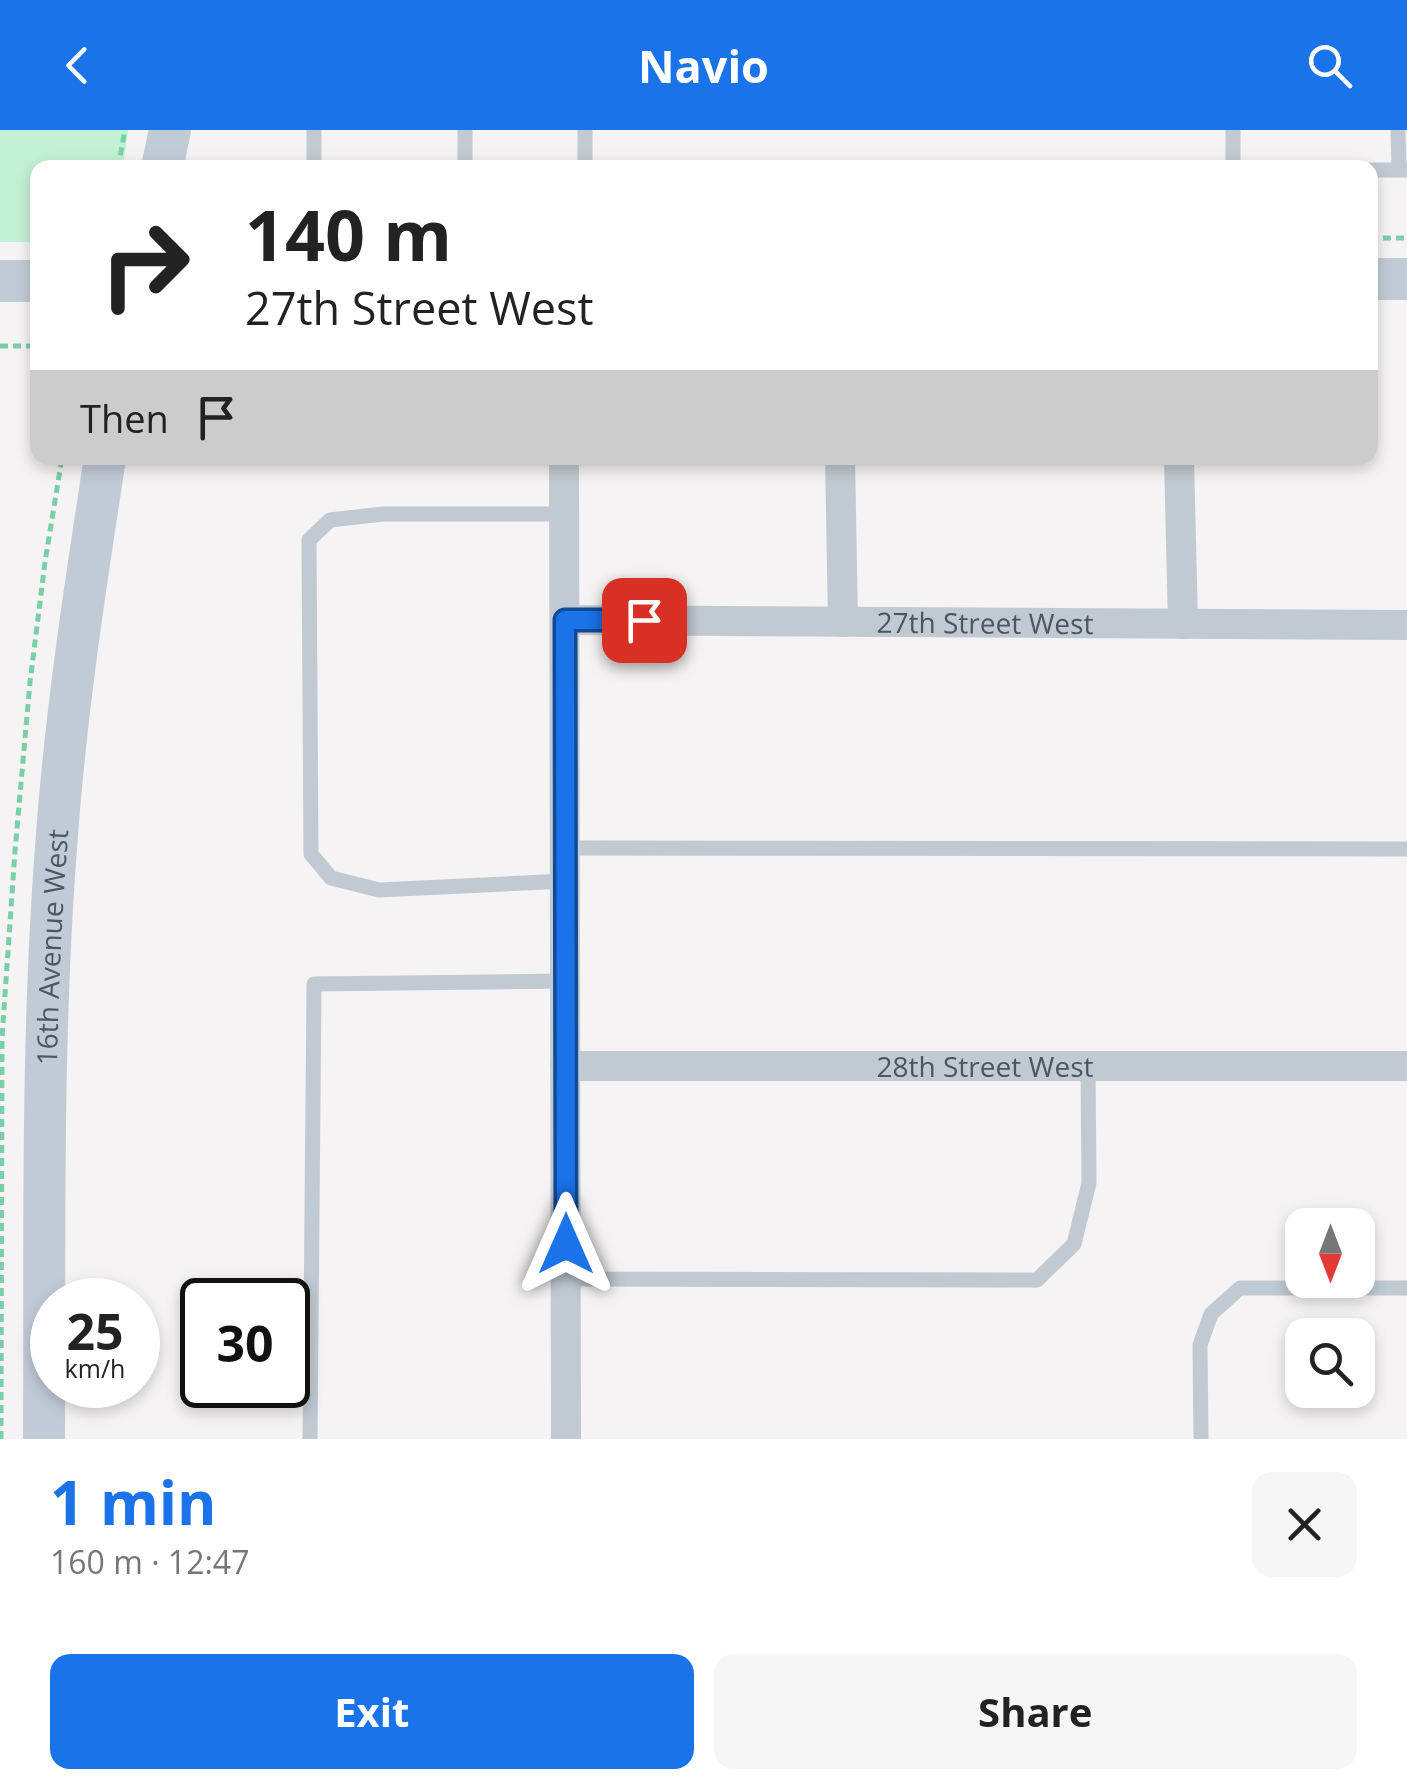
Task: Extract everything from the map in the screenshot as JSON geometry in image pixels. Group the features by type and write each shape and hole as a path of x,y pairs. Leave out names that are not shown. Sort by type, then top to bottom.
{"street":[{"path":"164,160 170,130"},
{"path":"1378,280 1407,280"},
{"path":"0,281 30,281"},
{"name":"16th Avenue West","path":"44,1439 46,1082 55,850 72,684 105,465"},
{"path":"564,465 566,1439"},
{"path":"840,465 843,622"},
{"path":"1179,465 1183,624"},
{"name":"27th Street West","path":"565,620 1407,626"},
{"name":"28th Street West","path":"565,1066 1407,1066"}],"lane":[{"path":"314,130 314,160"},
{"path":"465,130 465,160"},
{"path":"585,130 586,160"},
{"path":"1233,130 1233,160"},
{"path":"1398,130 1403,170"},
{"path":"564,514 383,514 330,520 309,540 309,579 310,854 331,878 378,890 565,881"},
{"path":"565,848 1407,849"},
{"path":"310,1439 314,984 565,981"},
{"path":"566,1279 1037,1280 1074,1244 1082,1214 1089,1183 1088,1066"},
{"path":"1201,1439 1200,1345 1211,1314 1240,1288 1407,1288"}],"path":[{"path":"119,160 124,130"},
{"path":"1378,238 1407,238"},
{"path":"0,346 30,346"}],"green space":[{"path":"0,130 128,130 124,160 30,160 30,242 0,242"}],"route":[{"path":"566,1244 565,620 644,620"}]}
